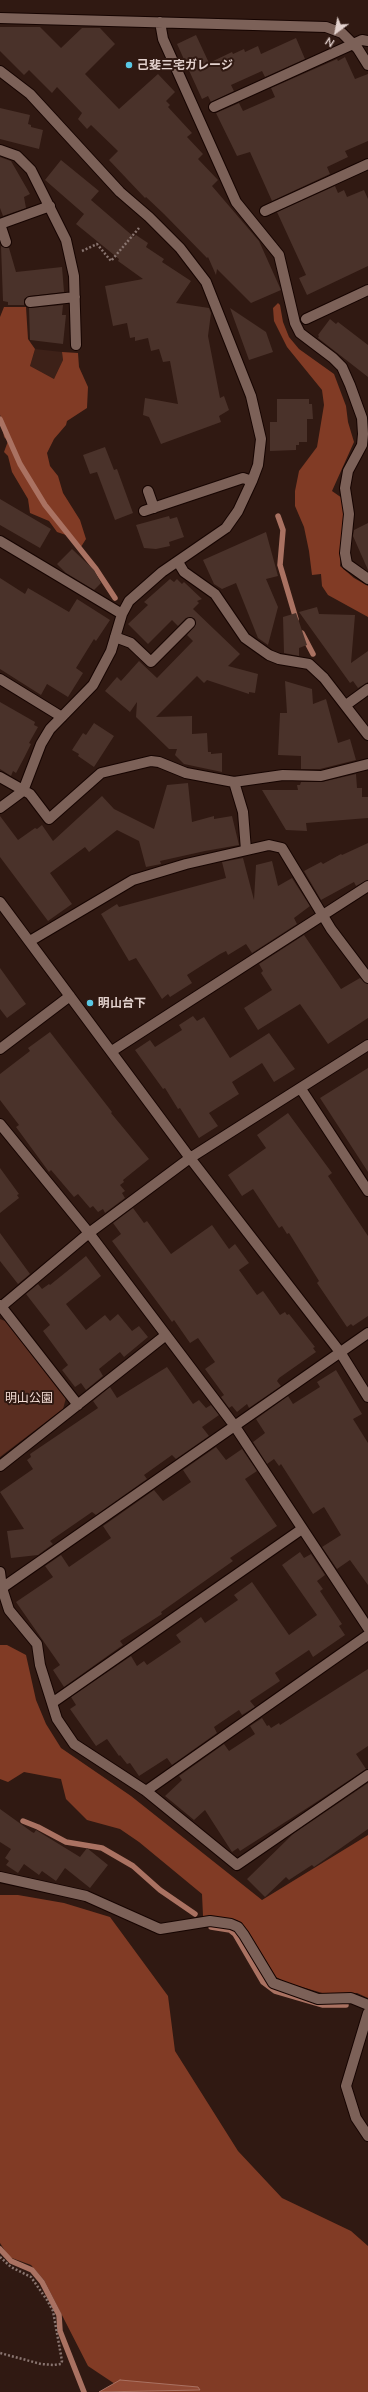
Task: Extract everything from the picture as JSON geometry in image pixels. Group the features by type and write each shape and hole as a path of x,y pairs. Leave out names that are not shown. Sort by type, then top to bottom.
{"street":[{"path":"0,18 326,27 342,33 353,44 368,65"},
{"path":"160,22 163,39 236,202 280,255 295,322 300,333 342,367 362,418 365,444 348,471 345,488 349,514 345,553 347,564 366,573"},
{"path":"214,107 362,40 368,41"},
{"path":"0,71 30,94 115,187 149,217 190,260 206,282 258,417 261,439 258,465 238,512 226,528 162,572 129,601 122,614 111,651 93,685 50,729 41,744 23,792 0,808"},
{"path":"0,150 17,156 26,162 50,206 66,240 70,256 75,297 76,345"},
{"path":"265,211 368,164"},
{"path":"6,242 0,224 50,206"},
{"path":"306,319 368,290"},
{"path":"30,302 75,297"},
{"path":"144,511 243,478 252,481"},
{"path":"148,491 154,508"},
{"path":"0,541 122,614"},
{"path":"178,562 184,572 215,594 246,638 269,655 279,659 309,664 346,705 368,735"},
{"path":"115,637 131,643 150,662 190,622"},
{"path":"0,679 62,718"},
{"path":"346,705 368,689"},
{"path":"0,777 23,792 30,794 49,819 101,773 151,761 159,762 186,773 234,782 283,775 321,776 339,774 368,764"},
{"path":"234,782 243,812 246,850"},
{"path":"30,941 133,880 269,845 282,848 322,915 368,978"},
{"path":"112,1051 368,886"},
{"path":"0,902 190,1158 340,1352 368,1397"},
{"path":"0,1049 70,996"},
{"path":"78,1405 1,1306 89,1233 190,1158 301,1089 368,1044"},
{"path":"301,1089 368,1191"},
{"path":"0,1124 89,1233 234,1425 368,1628"},
{"path":"2,1588 368,1333"},
{"path":"0,1466 166,1335"},
{"path":"52,1703 302,1529"},
{"path":"0,1572 2,1588 9,1610 36,1644 40,1664 57,1719 74,1744 146,1791 237,1865 368,1775"},
{"path":"146,1791 368,1635"},
{"path":"0,1877 86,1896 160,1929 210,1922 231,1924 238,1927 244,1935 273,1983 318,1999 351,1998 368,2006"},
{"path":"368,2013 346,2086 356,2118 368,2136"}],"path":[{"path":"70,256 97,244 111,261 149,217"},
{"path":"0,2257 11,2267 32,2277 47,2300 53,2311 62,2361 61,2364 41,2364 0,2353"}],"shaded area":[{"path":"278,303 280,305 283,322 289,337 299,349 334,374 346,406 348,422 354,442 332,491 342,498 344,504 340,566 354,578 368,586 368,617 328,595 322,586 321,574 312,575 304,527 295,506 295,491 299,471 317,447 324,405 322,390 287,347 274,321 273,308"},
{"path":"4,307 26,307 28,339 35,349 30,366 54,379 63,360 62,352 78,353 79,367 88,387 87,408 67,421 66,425 54,439 47,453 50,466 58,476 63,493 80,520 86,539 79,550 66,535 57,532 49,521 30,513 28,499 12,472 8,456 4,452 8,441 4,437 3,431 6,427 0,415 0,317"},
{"path":"35,349 62,352 63,360 54,379 30,366"},
{"path":"0,1645 7,1645 26,1655 36,1700 46,1724 61,1748 131,1796 262,1900 368,1835 368,1998 357,1993 329,1995 285,1982 276,1977 248,1931 237,1920 203,1916 202,1894 139,1842 120,1829 87,1820 66,1799 61,1779 24,1772 8,1782 0,1779"},
{"path":"0,1895 18,1895 64,1903 110,1917 168,1996 175,2051 238,2151 282,2198 351,2231 368,2246 368,2392 127,2392 88,2366 44,2280 31,2265 9,2257 0,2243"},
{"path":"120,2380 198,2387 200,2390 99,2392"}],"green space":[{"name":"明山公園","path":"0,1319 5,1321 66,1398 63,1409 0,1457"}],"building":[{"path":"0,27 40,27 61,48 82,28 100,28 115,44 85,74 119,109 158,74 175,92 166,101 170,105 168,107 192,133 187,137 203,154 198,159 218,180 212,186 259,241 281,290 251,303 217,269 216,275 208,257 207,258 146,197 145,198 109,160 118,151 91,125 87,129 78,119 82,113 57,87 52,93 29,70 24,75 0,51"},
{"path":"196,35 209,63 232,52 233,54 244,49 245,52 258,46 261,54 296,38 305,59 265,77 262,71 231,85 234,91 211,102 208,96 202,99 177,44"},
{"path":"345,57 355,79 368,74 368,141 345,151 348,157 327,167 330,174 272,201 250,152 237,156 216,113 239,103 243,111 275,97 271,88 337,59 338,61"},
{"path":"0,108 30,115 28,124 31,125 31,127 43,130 39,149 0,139"},
{"path":"0,157 11,161 30,194 24,197 26,208 3,216 0,208"},
{"path":"61,160 99,191 91,200 134,237 136,235 148,243 146,247 164,259 162,262 191,281 176,303 209,308 211,313 208,336 220,398 224,396 229,410 219,416 221,422 161,444 149,417 143,415 145,398 178,404 170,361 163,362 159,349 151,351 148,338 135,341 135,337 130,338 127,323 113,326 105,286 143,279 118,261 119,259 76,224 84,214 45,180"},
{"path":"335,186 338,193 344,190 347,197 364,190 368,199 368,266 307,295 299,278 306,275 277,212"},
{"path":"1,246 9,248 16,272 62,267 64,292 29,296 24,299 24,305 8,305 8,302 3,301"},
{"path":"63,305 62,315 66,315 63,344 30,340 29,308"},
{"path":"230,308 266,332 273,352 249,360"},
{"path":"330,319 336,324 338,322 368,345 368,377 318,338 318,335"},
{"path":"277,399 309,399 309,404 312,404 313,419 307,419 307,442 299,442 299,445 296,445 296,450 270,451 270,422 277,422"},
{"path":"105,447 114,470 117,469 133,513 115,520 97,472 90,474 83,455"},
{"path":"0,499 51,529 40,548 0,525"},
{"path":"169,516 170,519 177,517 184,537 169,542 170,546 156,549 144,548 136,525"},
{"path":"368,523 368,570 353,536 354,530"},
{"path":"266,532 278,576 266,579 278,607 268,645 258,638 236,583 222,589 214,584 203,560"},
{"path":"72,549 94,570 101,583 94,590 66,573 57,564"},
{"path":"0,578 25,594 28,588 69,612 77,599 110,620 96,641 94,639 76,668 83,673 68,697 47,684 41,695 0,669"},
{"path":"170,579 174,582 177,579 182,584 184,582 202,599 197,601 199,603 193,609 240,654 228,666 258,674 255,693 249,692 249,694 207,680 204,683 197,676 156,717 192,716 192,734 207,733 208,752 211,752 211,754 222,753 222,772 184,764 175,755 177,749 169,749 136,717 137,702 130,712 105,691 117,677 121,681 139,661 157,678 193,641 187,635 196,624 195,619 191,617 186,618 178,626 172,620 148,644 128,624 148,605 144,602"},
{"path":"317,607 319,614 355,615 351,663 368,651 368,682 358,688 353,681 350,683 299,612"},
{"path":"296,613 307,645 299,648 299,656 284,653 283,617"},
{"path":"285,681 312,689 313,704 326,699 338,743 350,739 356,760 320,769 301,769 301,756 278,755 280,713 287,713"},
{"path":"0,702 35,722 34,725 38,727 29,743 31,744 16,773 13,771 11,776 0,769"},
{"path":"94,723 114,736 94,767 72,750 83,733 86,735"},
{"path":"356,774 357,788 362,788 362,797 368,797 368,818 306,823 307,831 286,830 262,790 298,790 297,785 300,785 301,782 322,782"},
{"path":"188,783 192,822 214,816 214,819 232,816 239,845 160,861 161,864 146,867 139,841 117,830 89,852 85,847 50,873 72,904 48,921 0,857 0,816 18,840 42,825 53,841 102,796 114,809 154,829 167,785"},
{"path":"368,843 368,880 356,886 354,882 321,900 304,871 321,862 323,864 341,854 342,855"},
{"path":"243,858 254,900 256,865 272,861 278,886 292,878 310,906 294,918 297,924 252,953 246,944 228,955 226,951 220,954 187,975 192,983 170,997 168,994 162,999 136,958 129,961 101,914 117,904 119,907 226,878 222,862"},
{"path":"304,935 341,989 360,978 368,984 368,1018 328,1044 300,1004 258,1030 244,1008 272,990 261,973 263,971 259,964"},
{"path":"0,968 26,1004 7,1018 0,1009"},
{"path":"193,1016 197,1021 204,1017 230,1058 269,1033 295,1069 274,1082 262,1063 232,1082 239,1094 209,1113 218,1126 199,1138 180,1108 178,1109 165,1088 163,1089 135,1050 150,1040 155,1047 182,1030 179,1025"},
{"path":"50,1032 112,1112 111,1113 149,1159 123,1180 124,1182 120,1185 125,1191 122,1193 125,1198 105,1213 103,1209 98,1212 93,1206 90,1208 78,1194 74,1197 51,1170 49,1172 16,1127 19,1125 0,1100 0,1074 30,1051 28,1048"},
{"path":"368,1068 368,1172 320,1098"},
{"path":"288,1113 332,1173 328,1176 368,1236 368,1316 353,1326 351,1324 347,1327 317,1283 319,1281 289,1233 287,1234 282,1226 279,1228 253,1189 242,1196 228,1175 266,1148 257,1135"},
{"path":"0,1168 19,1194 17,1195 19,1198 0,1213"},
{"path":"133,1208 144,1223 147,1221 171,1254 212,1225 229,1249 235,1244 249,1263 239,1270 257,1295 263,1291 280,1315 285,1312 287,1315 289,1314 315,1347 313,1348 316,1352 279,1378 277,1381 281,1386 249,1408 247,1404 237,1412 232,1406 229,1408 221,1397 224,1395 205,1369 215,1362 198,1338 190,1343 174,1320 172,1322 112,1241 121,1234 113,1223"},
{"path":"0,1233 30,1274 18,1284 0,1261"},
{"path":"86,1256 101,1276 66,1304 86,1330 105,1315 110,1321 118,1314 132,1331 139,1326 148,1337 124,1357 120,1352 99,1369 103,1376 86,1390 81,1383 75,1387 62,1370 68,1365 43,1331 50,1325 26,1294 38,1284 42,1289 49,1284 50,1285"},
{"path":"167,1367 193,1404 199,1400 206,1408 211,1405 219,1415 202,1427 209,1436 176,1459 172,1455 144,1475 147,1479 96,1515 92,1512 50,1541 53,1544 38,1555 11,1558 7,1531 24,1529 0,1492 33,1469 27,1460 31,1457 30,1454 98,1408 93,1401 110,1387 117,1398"},
{"path":"336,1370 362,1414 353,1419 368,1443 368,1585 350,1560 337,1569 322,1547 341,1535 324,1507 313,1514 281,1464 279,1466 274,1459 267,1464 253,1442 265,1433 256,1419 288,1396 293,1404 320,1387 317,1382"},
{"path":"216,1447 226,1460 242,1449 257,1471 245,1479 277,1526 230,1558 233,1561 161,1612 162,1614 120,1641 123,1645 64,1687 53,1670 60,1665 16,1602 53,1577 45,1566 61,1555 69,1567 111,1538 103,1526 154,1490 163,1501 191,1482 183,1470"},
{"path":"300,1552 304,1558 311,1554 325,1575 317,1581 323,1589 320,1591 342,1624 339,1626 345,1635 313,1657 309,1650 275,1673 280,1681 250,1701 255,1707 242,1715 239,1710 214,1727 217,1733 172,1765 167,1758 139,1776 130,1763 127,1764 120,1755 119,1756 107,1739 96,1746 70,1709 76,1705 71,1697 131,1656 137,1666 144,1661 147,1665 181,1642 176,1635 201,1617 205,1623 238,1600 234,1595 252,1582 289,1635 317,1615 282,1565"},
{"path":"368,1669 368,1746 356,1754 366,1769 240,1851 238,1848 232,1852 205,1810 194,1820 165,1796 182,1780 179,1776 224,1744 229,1751 255,1734 250,1726 262,1718 267,1726 269,1725 271,1728 279,1723 280,1725"},
{"path":"368,1783 368,1829 314,1867 312,1865 289,1880 286,1877 265,1897 247,1879 293,1834"},
{"path":"0,1809 32,1832 34,1833 36,1830 80,1857 87,1848 108,1865 90,1888 65,1868 56,1881 42,1871 39,1875 24,1864 18,1873 6,1865 9,1861 5,1858 11,1849 0,1842"}],"waterway":[{"path":"0,419 20,464 45,505 96,569 115,598"},
{"path":"278,516 283,530 280,565 296,619"},
{"path":"302,633 313,654"},
{"path":"23,1821 66,1842 102,1848 133,1866 160,1890 195,1914"},
{"path":"211,1927 230,1930 235,1934 263,1982 275,1991 323,2005 346,2005"},
{"path":"0,2249 11,2261 32,2270 42,2282 59,2315 60,2331 84,2392"}],"place":[{"name":"己斐三宅ガレージ","path":"129,65"},
{"name":"明山台下","path":"90,1003"}]}
